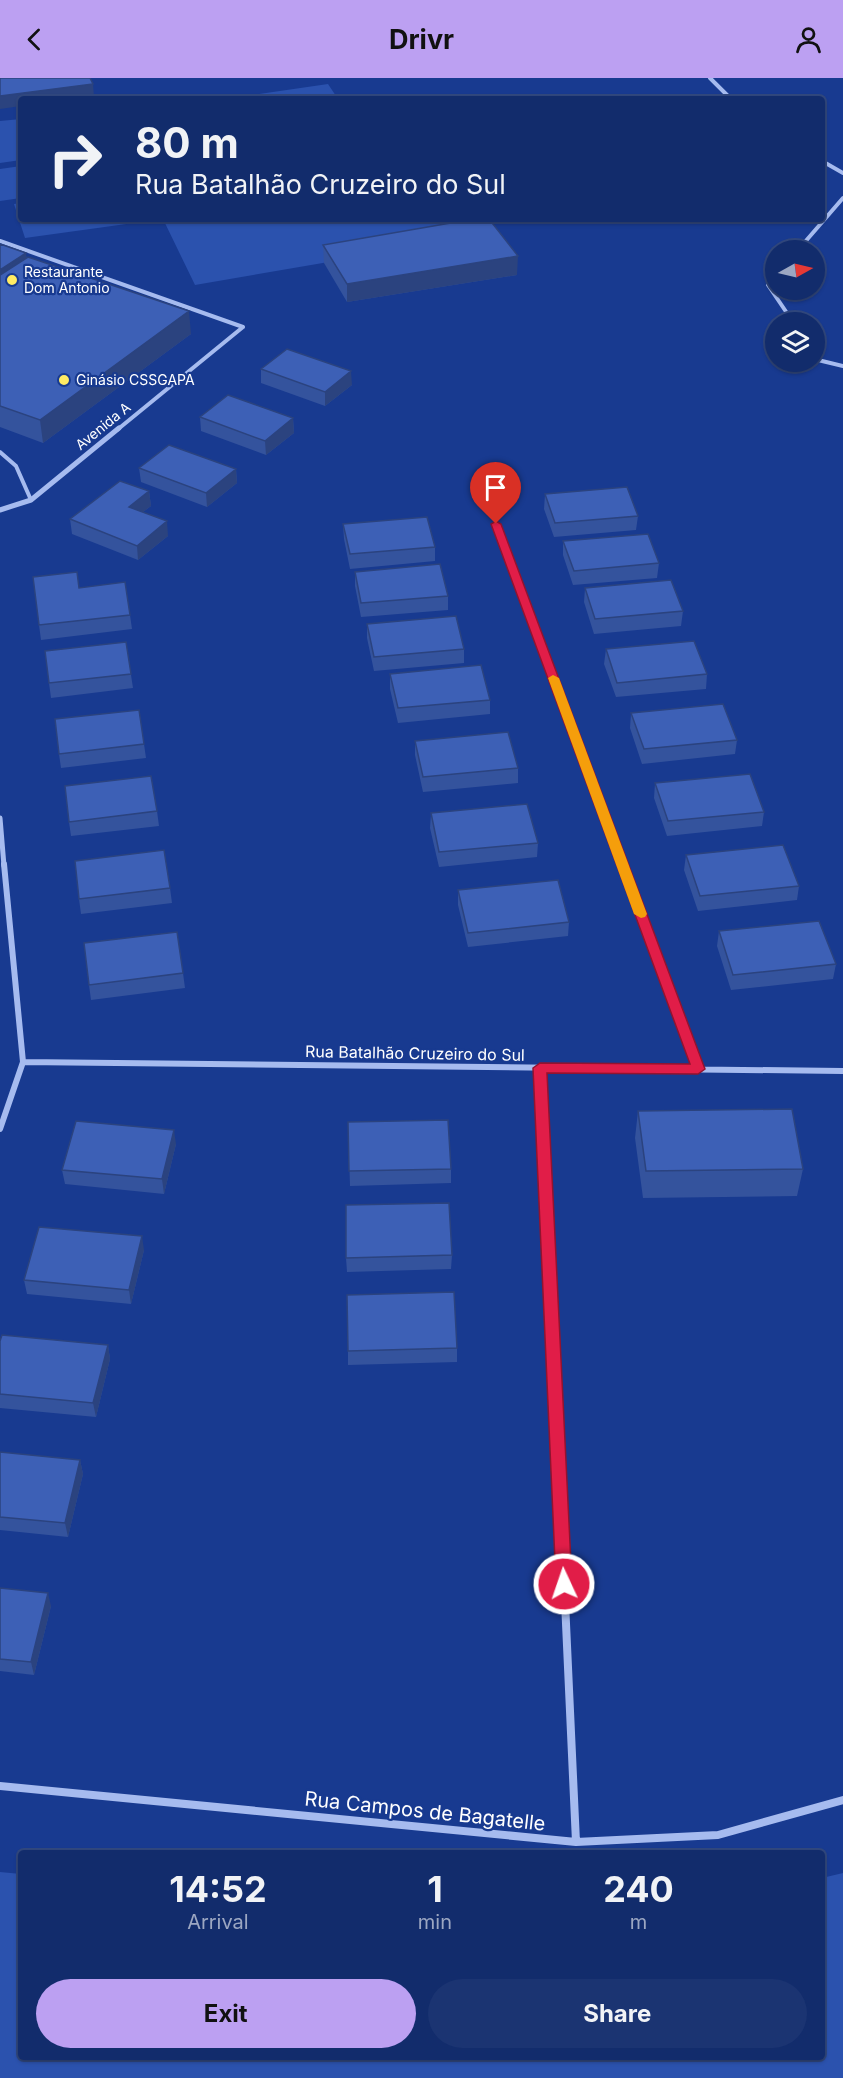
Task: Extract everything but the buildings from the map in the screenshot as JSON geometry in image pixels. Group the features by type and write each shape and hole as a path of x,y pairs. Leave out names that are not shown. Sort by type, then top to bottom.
{"street":[{"path":"710,78 728,96"},
{"path":"825,163 843,173"},
{"path":"825,219 843,198"},
{"path":"807,240 822,222"},
{"name":"Avenida A","path":"0,241 243,327 32,500 0,510"},
{"path":"825,362 843,366"},
{"path":"496,524 698,1069"},
{"path":"0,818 23,1062 0,1129"},
{"name":"Rua Batalhão Cruzeiro do Sul","path":"23,1062 843,1071"},
{"path":"540,1068 576,1842"},
{"name":"Rua Campos de Bagatelle","path":"0,1786 576,1842 718,1835 843,1800"}],"lane":[{"path":"0,452 16,466 32,500"}],"shaded area":[{"path":"328,84 336,96 245,96"},
{"path":"18,119 18,160 0,163 0,121"},
{"path":"18,166 18,198 0,201 0,169"},
{"path":"18,203 18,216 14,204"},
{"path":"20,222 141,222 25,238"},
{"path":"164,222 477,222 486,235 195,285"},
{"path":"0,1872 18,1874 18,2060 825,2060 825,1877 843,1873 843,2078 0,2078"}],"slow traffic":[{"path":"553,678 641,914"}],"place":[{"name":"Restaurante Dom Antonio","path":"12,280"},
{"name":"Ginásio CSSGAPA","path":"64,380"}],"route":[{"path":"496,524 698,1069 540,1068 564,1584"}]}
